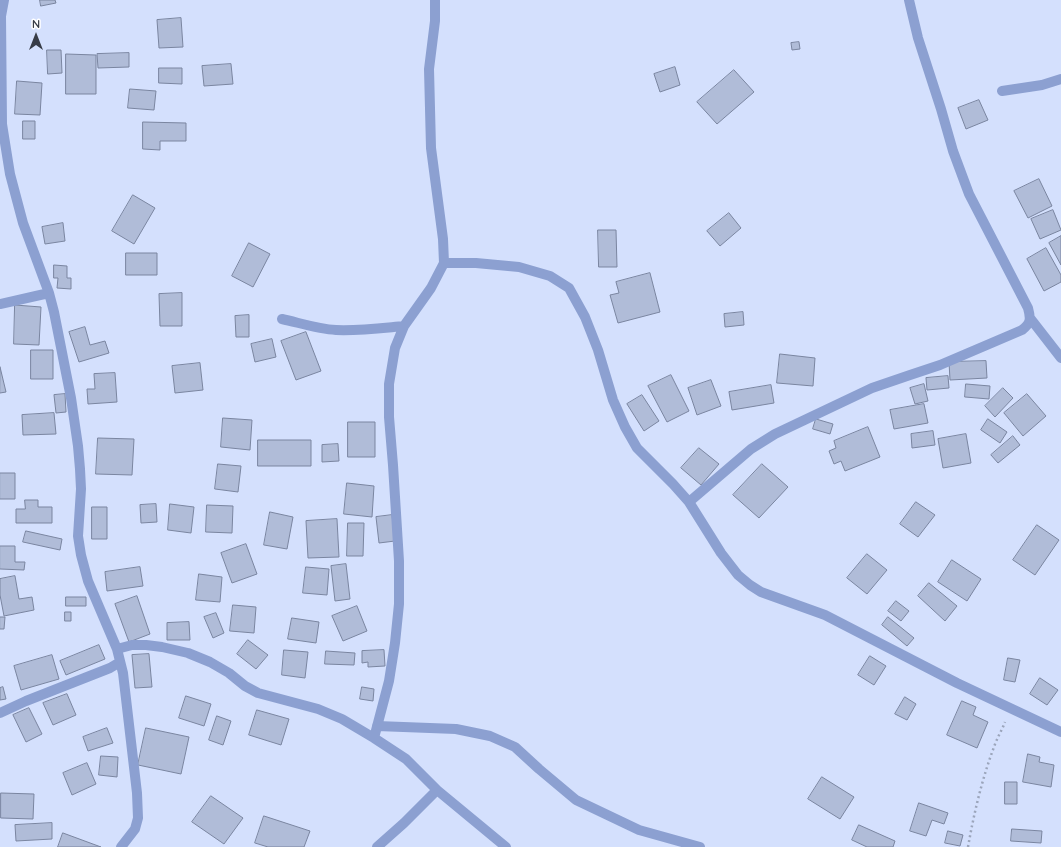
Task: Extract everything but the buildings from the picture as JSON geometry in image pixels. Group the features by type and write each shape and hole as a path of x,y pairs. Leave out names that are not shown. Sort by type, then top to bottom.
{"street":[{"path":"4,0 1,16 1,124 10,174 23,223 49,293 54,312 71,398 78,446 81,489 78,536 81,555 88,581 117,649 123,673 137,793 138,818 135,829 121,847"},
{"path":"374,738 389,681 400,604 399,561 389,417 389,384 395,348 404,326 431,288 444,263 443,239 431,148 429,69 435,21 435,0"},
{"path":"909,0 918,38 953,151 969,194 1028,308 1030,318 1061,358"},
{"path":"1002,91 1042,86 1061,79"},
{"path":"444,263 476,263 519,267 550,276 569,288 585,317 598,350 613,400 637,448 689,502 721,553 738,575 750,585 761,592 825,616 957,683 1061,732"},
{"path":"0,304 49,293"},
{"path":"282,318 316,327 336,330 360,330 404,326"},
{"path":"689,502 751,449 775,434 872,388 940,365 1022,330 1028,325 1030,318"},
{"path":"117,649 146,645 188,653 210,662 229,673 246,686 258,692 318,709 342,719 406,759 437,790 506,847"},
{"path":"0,713 26,701 110,668 120,662"},
{"path":"377,726 456,729 490,736 515,746 539,769 576,800 639,830 700,847"},
{"path":"377,847 437,790"}],"path":[{"path":"968,847 972,822 994,746 1012,708"}]}
